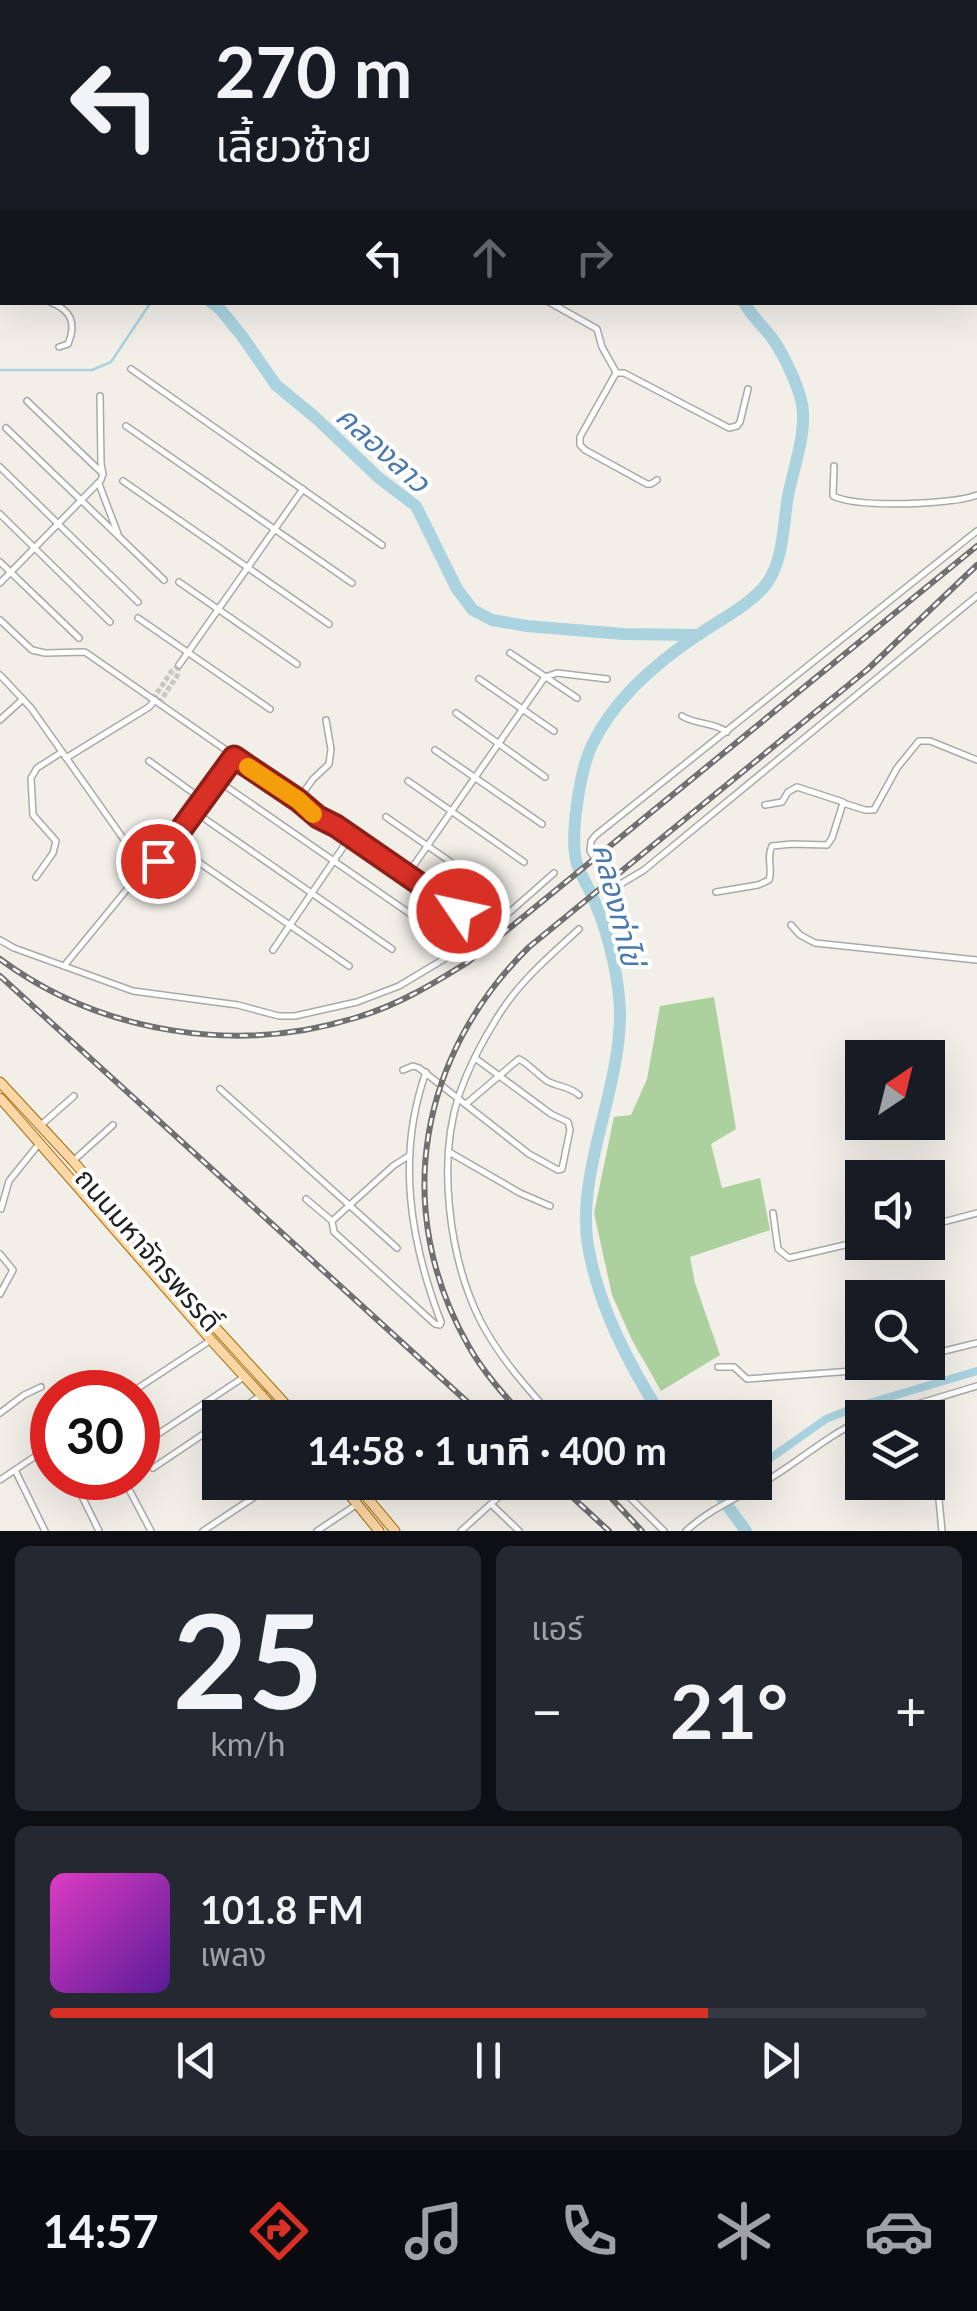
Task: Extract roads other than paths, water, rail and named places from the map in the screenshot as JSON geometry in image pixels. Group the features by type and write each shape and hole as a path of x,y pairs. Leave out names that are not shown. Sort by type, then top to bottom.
{"main road":[{"name":"ถนนมหาจักรพรรดิ์","path":"0,1082 283,1400"},
{"name":"ถนนมหาจักรพรรดิ์","path":"0,1098 266,1400"},
{"path":"355,1500 379,1531"},
{"path":"369,1500 395,1531"}],"street":[{"path":"58,305 68,312 73,329 68,344 58,346"},
{"path":"555,305 597,329 616,373"},
{"path":"131,369 382,545"},
{"path":"616,373 624,373 729,428 740,422 748,390"},
{"path":"616,373 580,437 580,445 647,484 657,480"},
{"path":"0,583 99,483 103,474 100,396"},
{"path":"27,401 103,474"},
{"path":"126,426 352,582"},
{"path":"6,428 164,580"},
{"path":"834,466 833,496 848,501 934,501 977,495"},
{"path":"0,467 138,602"},
{"path":"122,481 329,624"},
{"path":"99,483 119,537"},
{"path":"179,666 303,489"},
{"path":"0,514 110,622"},
{"path":"977,531 591,841 590,852 611,883 619,886 644,870 977,596"},
{"path":"0,562 79,638"},
{"path":"180,582 297,664"},
{"path":"138,618 270,709"},
{"path":"0,620 32,650 85,652 459,911"},
{"path":"510,652 577,698"},
{"path":"407,875 545,677 557,674 607,679"},
{"path":"0,675 22,699 125,841"},
{"path":"479,680 554,731"},
{"path":"0,720 22,699"},
{"path":"36,877 53,853 56,841 33,815 31,778 37,768 149,707 155,700"},
{"path":"456,713 545,776"},
{"path":"682,716 728,732"},
{"path":"298,800 329,764 332,749 326,720"},
{"path":"766,805 782,802 797,787 874,810 897,768 922,740 977,760"},
{"path":"434,750 542,824"},
{"path":"64,966 136,876 162,856 234,757"},
{"path":"148,761 203,800"},
{"path":"408,780 524,862"},
{"path":"227,787 435,931"},
{"path":"716,892 768,880 772,846 827,846 844,803"},
{"path":"386,817 492,890"},
{"path":"204,819 392,949"},
{"path":"273,950 350,837"},
{"path":"181,850 350,966"},
{"path":"0,940 133,991 238,1005 279,1016 312,1014 399,986 464,947 554,873"},
{"path":"791,925 800,936 816,943 977,960"},
{"path":"539,1400 502,1356 472,1300 453,1235 449,1152 458,1097 502,1010 535,970 579,929"},
{"path":"403,1070 416,1066 426,1072 529,1154 562,1170 568,1122 550,1114 475,1058"},
{"path":"466,1104 522,1060 549,1082 574,1089 579,1095"},
{"path":"306,1199 332,1221 334,1232 435,1324 441,1324 422,1267 409,1194 415,1108 426,1072"},
{"path":"220,1090 396,1248"},
{"path":"41,1125 74,1096"},
{"path":"73,1161 113,1124"},
{"path":"1,1209 9,1182 40,1142"},
{"path":"449,1152 550,1206"},
{"path":"332,1221 392,1166 410,1156"},
{"path":"774,1213 778,1249 789,1258 845,1245"},
{"path":"945,1221 977,1213"},
{"path":"0,1254 13,1270 0,1294"},
{"path":"160,1374 211,1340"},
{"path":"945,1351 977,1343"},
{"path":"718,1367 734,1367 747,1379 845,1373"},
{"path":"160,1433 244,1377"},
{"path":"931,1400 977,1386"},
{"path":"255,1400 275,1391"},
{"path":"0,1413 30,1392"},
{"path":"686,1531 710,1511 754,1488 845,1429"},
{"path":"160,1463 202,1435"},
{"path":"0,1480 30,1460"},
{"path":"14,1470 46,1531"},
{"path":"84,1500 100,1531"},
{"path":"135,1500 151,1531"},
{"path":"203,1531 250,1500"},
{"path":"461,1531 497,1500"},
{"path":"632,1500 664,1531"},
{"path":"939,1500 942,1531"},
{"path":"317,1531 358,1504"},
{"path":"492,1505 518,1531"}],"waterway":[{"path":"0,370 92,370 111,362 149,305"},
{"name":"คลองลาว","path":"215,305 276,385 379,478 416,506 457,589 473,610 492,620 527,626 698,635"},
{"name":"คลองท่าไข่","path":"652,1400 617,1335 588,1246 588,1190 613,1073 620,1015 609,945 577,864 575,822 588,756 612,712 669,656 754,597 777,563 802,435 802,405 782,354 746,305"},
{"path":"772,1457 826,1419 977,1371"},
{"name":"คลองท่าไข่","path":"723,1500 746,1531"}],"tunnel":[{"path":"159,703 177,676 179,665"},
{"path":"153,699 177,667"},
{"path":"301,802 333,824"}],"railway":[{"path":"0,959 40,985 82,1005 172,1030 266,1035 313,1028 387,1006 468,962 977,546"},
{"path":"509,1400 468,1345 444,1293 430,1241 424,1188 428,1136 441,1085 462,1036 492,990 529,947 868,669 977,565"},
{"path":"0,976 465,1400"},
{"path":"575,1500 609,1531"},
{"path":"613,1500 642,1531"}]}
